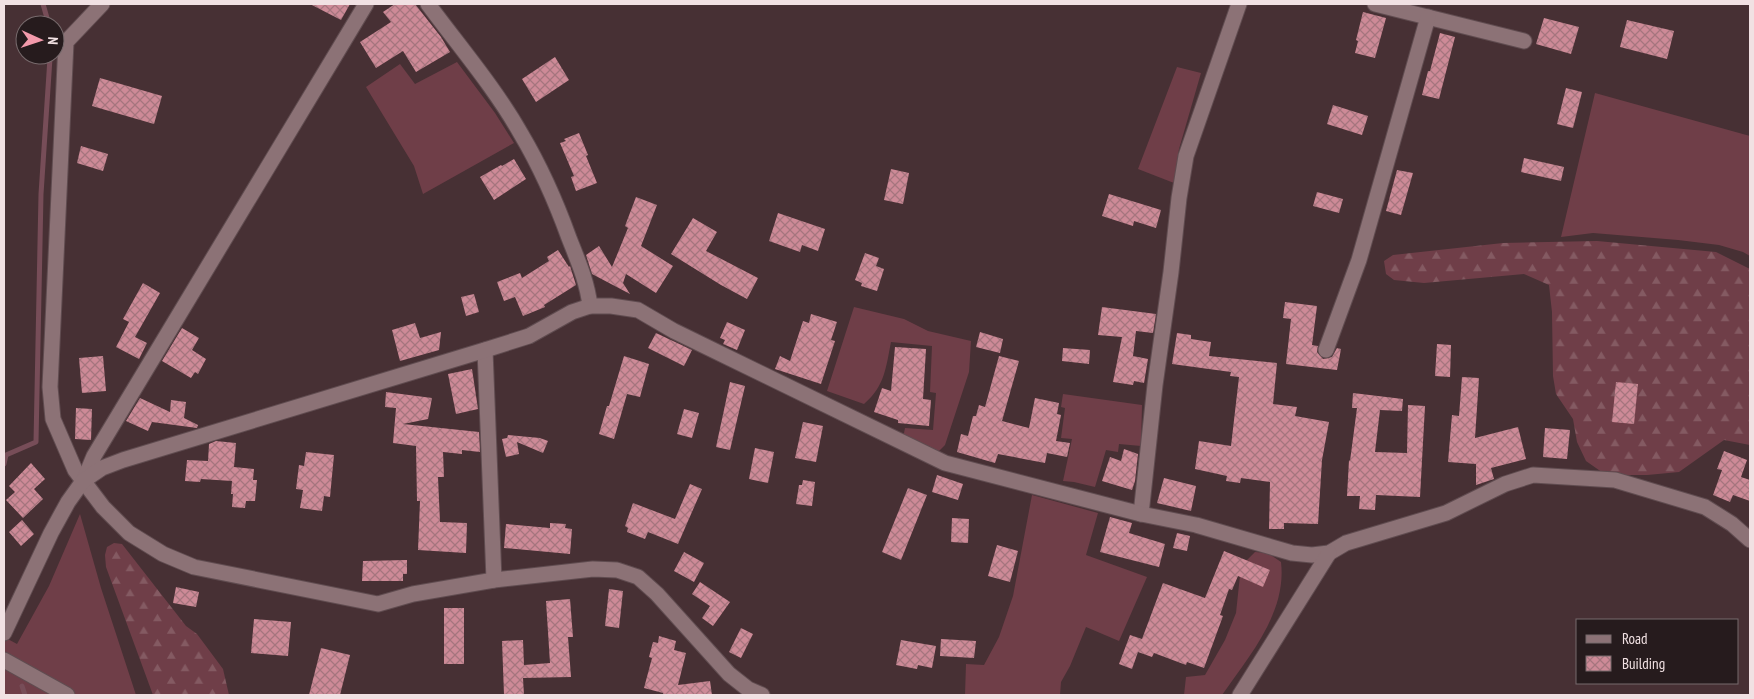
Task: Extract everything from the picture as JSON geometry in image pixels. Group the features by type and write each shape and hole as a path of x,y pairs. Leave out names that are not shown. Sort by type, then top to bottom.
{"street":[{"path":"102,4 66,42 50,387 53,419 75,470 103,507 130,533 162,554 194,567 378,604 413,594 494,580 593,569 617,570 638,577 657,594 729,674 748,688 762,695"},
{"path":"4,633 51,533 68,502 83,481 94,456 366,4"},
{"path":"428,4 492,90 521,134 552,195 588,287 590,306"},
{"path":"1141,514 1155,385 1172,272 1179,198 1186,156 1238,4"},
{"path":"1375,4 1524,42"},
{"path":"1326,350 1359,260 1428,17"},
{"path":"83,481 102,468 123,460 529,336 572,312 590,306 611,306 638,310 674,331 946,463 1141,514 1196,525 1292,553 1312,555 1329,553 1346,543 1446,513 1505,484 1533,475 1615,480 1696,504 1705,507 1732,524 1750,540"},
{"path":"485,350 494,580"},
{"path":"1240,695 1329,553"},
{"path":"4,660 68,695"}],"green space":[{"path":"457,62 495,113 514,143 423,194 414,166 366,87 400,64 415,84"},
{"path":"1177,67 1201,73 1179,149 1174,183 1138,169"},
{"path":"1595,93 1750,136 1750,256 1719,245 1678,240 1593,233 1561,237"},
{"path":"1597,241 1716,252 1750,269 1750,445 1724,440 1679,472 1647,475 1606,475 1586,461 1577,442 1573,419 1556,394 1553,376 1552,312 1549,285 1524,274 1424,283 1394,280 1386,274 1384,261 1393,255 1503,243"},
{"path":"854,307 904,319 928,331 971,341 969,372 945,445 939,451 903,438 905,428 933,430 936,393 930,392 932,346 891,342 884,376 871,397 864,404 827,391"},
{"path":"1063,394 1142,405 1141,446 1119,444 1118,452 1106,450 1095,487 1063,481 1072,439 1061,438 1065,408 1061,407"},
{"path":"1032,495 1098,513 1086,555 1147,577 1119,641 1086,627 1070,666 1061,682 1060,695 965,695 966,664 984,665 999,637 1013,596"},
{"path":"80,514 101,588 136,695 4,695 4,637 17,644 49,586"},
{"path":"114,543 122,544 186,626 197,634 223,669 229,695 153,695 106,567 105,555 107,547"},
{"path":"1255,552 1268,553 1281,562 1281,581 1278,599 1264,633 1222,695 1184,695 1186,677 1205,675 1225,640 1236,613 1241,566"}],"building":[{"path":"310,4 350,4 341,20"},
{"path":"395,4 415,4 441,37 450,52 416,72 403,51 376,68 360,42 391,22 383,12"},
{"path":"1363,12 1386,18 1375,58 1355,53 1358,41 1356,40"},
{"path":"1544,18 1579,27 1571,54 1536,44"},
{"path":"1627,20 1674,31 1667,59 1620,47"},
{"path":"1440,33 1455,37 1439,99 1422,95"},
{"path":"555,57 569,80 536,102 522,79"},
{"path":"100,78 162,96 154,124 92,106"},
{"path":"1566,88 1582,92 1573,128 1557,124"},
{"path":"1333,105 1368,116 1362,135 1327,124"},
{"path":"579,133 597,183 576,191 571,177 574,176 560,143 566,141 564,139"},
{"path":"81,146 108,154 103,171 77,163"},
{"path":"1524,158 1564,167 1561,181 1521,172"},
{"path":"514,159 526,179 494,200 480,177"},
{"path":"891,169 909,173 903,204 884,200"},
{"path":"1397,170 1413,173 1401,215 1386,211"},
{"path":"1317,192 1343,199 1339,213 1313,206"},
{"path":"1109,194 1161,210 1156,228 1134,221 1133,226 1102,216"},
{"path":"636,197 657,205 641,246 673,266 656,293 626,274 623,283 630,294 592,274 586,255 599,246 612,267 628,228 625,226"},
{"path":"778,213 825,229 818,251 802,245 800,252 769,241"},
{"path":"693,218 717,232 706,251 758,278 747,299 671,254"},
{"path":"558,250 570,266 576,285 544,305 545,307 523,316 515,297 504,301 497,282 520,273 522,278 549,261 547,257"},
{"path":"865,253 879,258 876,266 884,269 877,291 861,286 862,283 855,280"},
{"path":"143,283 160,293 135,337 147,343 139,359 116,347 129,322 123,319"},
{"path":"474,294 479,312 466,316 461,297"},
{"path":"1285,302 1317,306 1312,345 1318,346 1317,352 1323,359 1332,357 1337,348 1341,349 1337,370 1286,364 1291,319 1283,318"},
{"path":"1102,307 1156,314 1153,333 1136,331 1133,356 1148,359 1144,383 1134,381 1133,385 1113,382 1122,337 1098,335"},
{"path":"811,314 837,322 831,340 835,341 821,384 775,369 780,356 790,361 803,321 809,323"},
{"path":"727,322 745,330 737,350 723,344 725,340 720,338"},
{"path":"415,323 420,338 441,332 439,350 400,361 392,330"},
{"path":"182,328 199,338 192,350 206,359 198,374 195,372 191,378 162,361"},
{"path":"980,332 1003,339 1000,353 976,347"},
{"path":"656,333 692,350 684,366 648,348"},
{"path":"1177,333 1191,335 1191,339 1211,342 1209,356 1277,363 1273,404 1297,407 1295,416 1329,422 1322,460 1318,524 1284,523 1284,529 1269,529 1270,482 1241,478 1240,483 1226,481 1227,476 1195,469 1199,441 1231,446 1239,377 1230,376 1231,372 1172,364"},
{"path":"1437,344 1451,345 1450,377 1435,376"},
{"path":"895,347 926,349 923,399 931,400 929,426 898,423 898,420 874,412 882,388 891,391"},
{"path":"1063,348 1090,350 1089,364 1062,361"},
{"path":"103,356 106,391 82,393 79,358"},
{"path":"624,356 649,364 640,397 627,394 614,439 599,434"},
{"path":"999,356 1019,361 1002,421 1029,428 1035,398 1059,403 1057,414 1061,415 1056,441 1070,443 1067,457 1047,453 1045,463 998,454 995,463 957,452 961,434 968,436 973,416 976,416 979,405 985,407"},
{"path":"472,369 478,409 456,414 448,374"},
{"path":"1462,377 1479,378 1475,438 1518,427 1526,459 1491,468 1494,479 1476,485 1476,464 1448,462 1452,415 1459,416"},
{"path":"730,382 745,386 730,450 716,447"},
{"path":"1616,382 1638,384 1634,424 1612,422"},
{"path":"386,392 432,398 428,419 403,424 479,432 480,452 462,450 462,454 443,452 444,477 438,477 440,522 467,523 466,553 418,550 420,501 417,501 416,446 393,443 396,408 385,407"},
{"path":"1353,393 1403,399 1402,411 1380,410 1375,452 1407,453 1408,405 1425,406 1420,497 1376,495 1375,510 1359,509 1360,496 1347,496 1349,460 1357,408 1352,408"},
{"path":"140,398 170,412 171,400 186,402 184,418 198,425 197,428 152,422 148,431 126,421"},
{"path":"76,408 92,409 91,440 75,439"},
{"path":"684,409 699,413 692,438 677,434"},
{"path":"803,422 823,426 816,462 795,458"},
{"path":"1545,428 1570,430 1567,459 1543,457"},
{"path":"508,435 540,438 548,441 543,453 517,442 519,454 506,457 502,439 507,438"},
{"path":"216,441 236,443 234,467 254,469 253,480 257,480 255,501 246,501 245,508 232,507 232,481 201,479 200,482 185,481 187,460 208,461 209,444"},
{"path":"755,448 774,452 768,483 749,479"},
{"path":"1124,449 1138,454 1132,490 1102,481 1110,457 1121,461"},
{"path":"1724,451 1747,460 1741,477 1750,480 1750,501 1733,495 1730,502 1713,495 1722,470 1717,469"},
{"path":"306,452 334,455 330,497 324,496 322,511 300,508 303,490 296,489 299,465 304,466"},
{"path":"31,463 45,479 34,489 43,499 23,518 6,500 15,492 9,486"},
{"path":"937,475 963,484 958,500 932,492"},
{"path":"1164,478 1196,486 1191,511 1157,503"},
{"path":"803,480 815,482 812,506 796,504 799,485 802,485"},
{"path":"690,484 702,489 678,544 648,532 645,539 627,532 628,528 625,526 633,503 675,519"},
{"path":"908,488 927,495 901,560 882,552"},
{"path":"1110,517 1132,523 1129,533 1165,544 1159,567 1100,552"},
{"path":"952,518 969,519 968,543 951,542"},
{"path":"22,520 34,534 21,546 9,532"},
{"path":"550,523 566,524 565,528 572,529 570,554 504,548 506,524 550,528"},
{"path":"1177,533 1190,536 1187,551 1173,548"},
{"path":"997,545 1018,551 1010,582 988,576"},
{"path":"1224,551 1270,570 1263,587 1238,576 1232,590 1229,589 1220,615 1223,616 1204,668 1187,662 1186,665 1154,653 1152,657 1138,652 1132,669 1119,664 1130,635 1142,639 1163,583 1205,598"},
{"path":"684,552 704,563 694,582 674,571"},
{"path":"407,560 407,574 403,574 403,581 362,581 363,561"},
{"path":"700,582 730,602 713,626 702,618 710,606 692,594"},
{"path":"176,587 199,592 196,607 173,603"},
{"path":"609,589 623,591 619,628 605,626"},
{"path":"570,599 573,637 568,637 571,677 523,678 524,695 504,695 502,641 523,640 524,665 550,663 546,601"},
{"path":"444,608 464,608 464,664 444,664"},
{"path":"254,619 291,622 288,656 251,653"},
{"path":"741,628 753,634 741,658 729,652"},
{"path":"659,636 676,641 674,650 686,653 678,685 710,681 712,695 663,695 663,693 644,688 652,658 649,657 653,642 658,643"},
{"path":"941,639 976,641 974,658 940,656"},
{"path":"901,640 936,646 932,668 918,665 917,669 896,665"},
{"path":"321,648 350,655 340,695 309,695"}],"waterway":[{"path":"43,4 46,15"},
{"path":"4,464 6,455 36,442 41,194 50,65"},
{"path":"22,686 25,695"}]}
